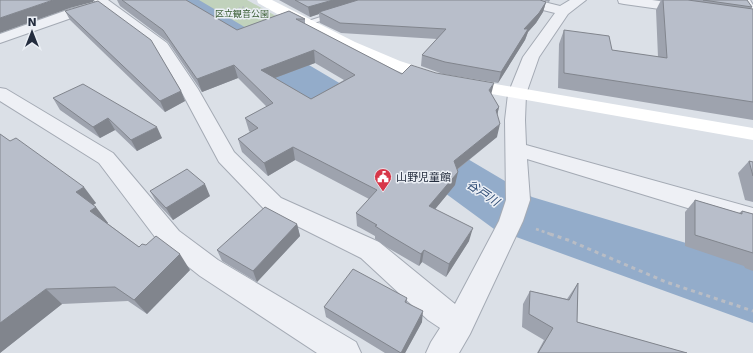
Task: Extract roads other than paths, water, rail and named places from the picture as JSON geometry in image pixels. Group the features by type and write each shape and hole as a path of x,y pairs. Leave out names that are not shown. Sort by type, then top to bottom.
{"street":[{"path":"263,0 356,49 411,71 441,80 753,134"},
{"path":"520,0 563,12"},
{"path":"442,353 460,324 514,210 516,149 515,106 517,94 532,57 568,6 580,0"},
{"path":"624,0 700,11"},
{"path":"3,34 108,1 162,46 189,89 226,157 273,204 370,250 438,310 460,324"},
{"path":"738,16 753,18"},
{"path":"0,93 106,158 170,238 209,268 345,353"},
{"path":"516,149 753,218"}],"lane":[{"path":"746,0 753,11"},
{"path":"306,23 344,12"}],"waterway":[{"name":"谷戸川","path":"177,0 437,162 514,213 753,293"}],"place":[{"name":"山野児童館","path":"383,192"}],"park label":[{"name":"区立観音公園","path":"242,14"}]}
